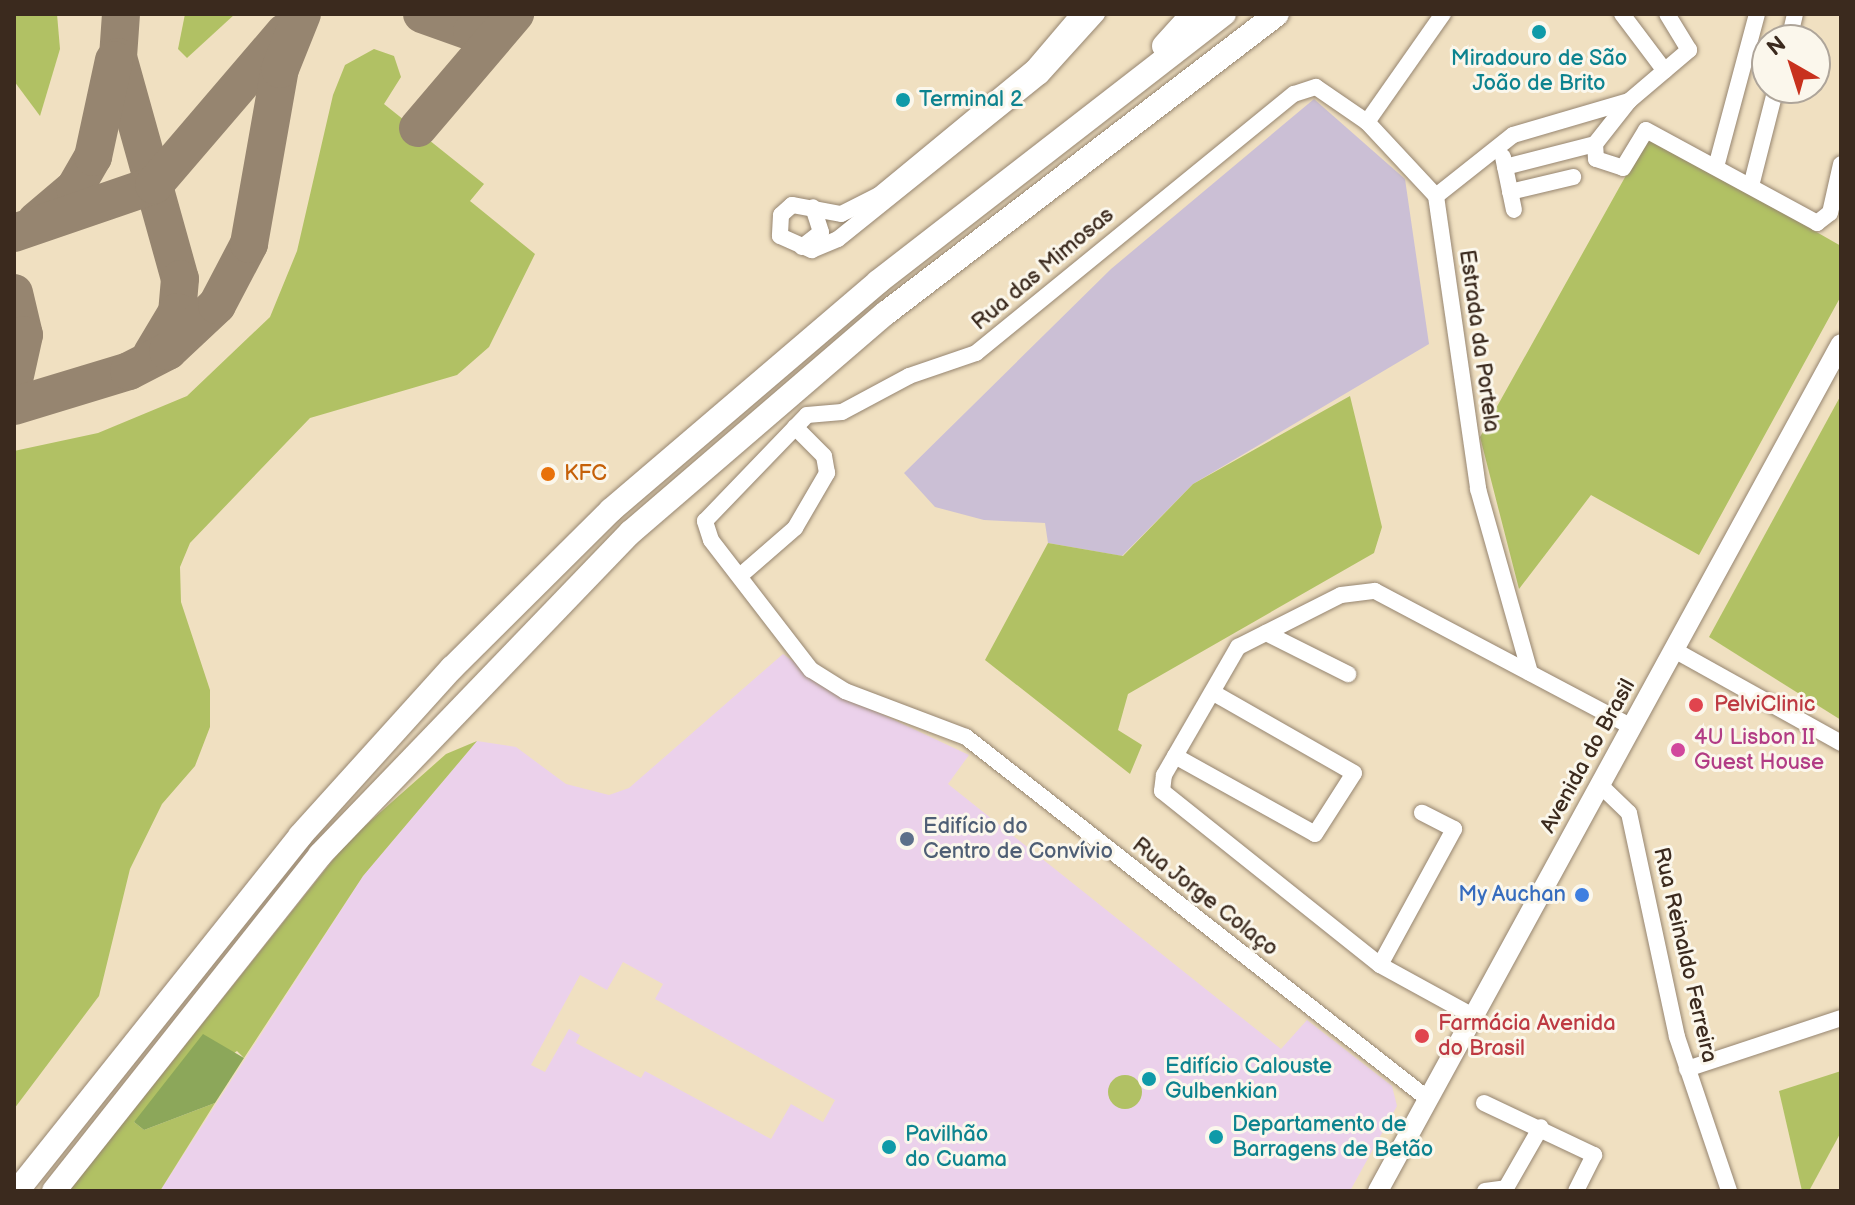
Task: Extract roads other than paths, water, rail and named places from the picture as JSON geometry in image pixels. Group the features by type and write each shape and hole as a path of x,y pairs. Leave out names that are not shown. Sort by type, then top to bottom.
{"highway":[{"path":"1125,89 1193,14"},
{"path":"16,1189 300,836 491,628 691,438 1125,89 1224,14"},
{"path":"54,1191 320,855 631,532 886,313 1277,14"}],"main road":[{"name":"Avenida do Brasil","path":"1378,1191 1841,344"}],"street":[{"path":"1079,14 1033,68 872,200 841,214 792,205 778,222 785,242 801,248 828,246 1061,59 1097,14"},
{"path":"1443,14 1367,122 1436,196 1499,143 1629,101"},
{"path":"1622,14 1665,71"},
{"path":"1505,167 1595,144 1629,101 1690,47 1667,14"},
{"path":"1716,167 1757,14"},
{"name":"Rua das Mimosas","path":"705,527 709,513 814,412 842,412 909,376 976,353 1294,94 1316,87 1367,122"},
{"path":"1751,186 1772,104"},
{"path":"1595,144 1596,159 1623,168 1646,130 1817,223 1830,213 1841,164"},
{"path":"1499,143 1514,210"},
{"path":"1510,192 1573,177"},
{"name":"Estrada da Portela","path":"1436,196 1478,489 1530,673"},
{"path":"801,248 821,232 813,207"},
{"path":"741,575 795,528 827,473 824,456 795,427"},
{"name":"Rua Jorge Colaço","path":"705,527 811,670 845,691 966,737 1428,1099"},
{"path":"1473,1016 1380,965 1162,791 1175,756 1238,647 1341,595 1375,591 1632,727"},
{"path":"1266,633 1348,674"},
{"path":"1674,650 1841,743"},
{"path":"1175,756 1315,834 1354,773 1212,692"},
{"name":"Rua Reinaldo Ferreira","path":"1600,785 1629,813 1687,1069 1729,1191"},
{"path":"1380,965 1454,829 1422,813"},
{"path":"1687,1069 1841,1018"},
{"path":"1484,1103 1541,1127 1594,1155 1576,1191"},
{"path":"1485,1191 1506,1188 1541,1127"}],"place":[{"name":"Miradouro de São João de Brito","path":"1539,32"},
{"name":"Terminal 2","path":"903,100"},
{"name":"KFC","path":"548,474"},
{"name":"PelviClinic","path":"1696,705"},
{"name":"4U Lisbon II Guest House","path":"1678,750"},
{"name":"Edifício do Centro de Convívio","path":"907,839"},
{"name":"My Auchan","path":"1582,895"},
{"name":"Farmácia Avenida do Brasil","path":"1422,1036"},
{"name":"Edifício Calouste Gulbenkian","path":"1149,1079"},
{"name":"Departamento de Barragens de Betão","path":"1216,1137"},
{"name":"Pavilhão do Cuama","path":"889,1147"}]}
